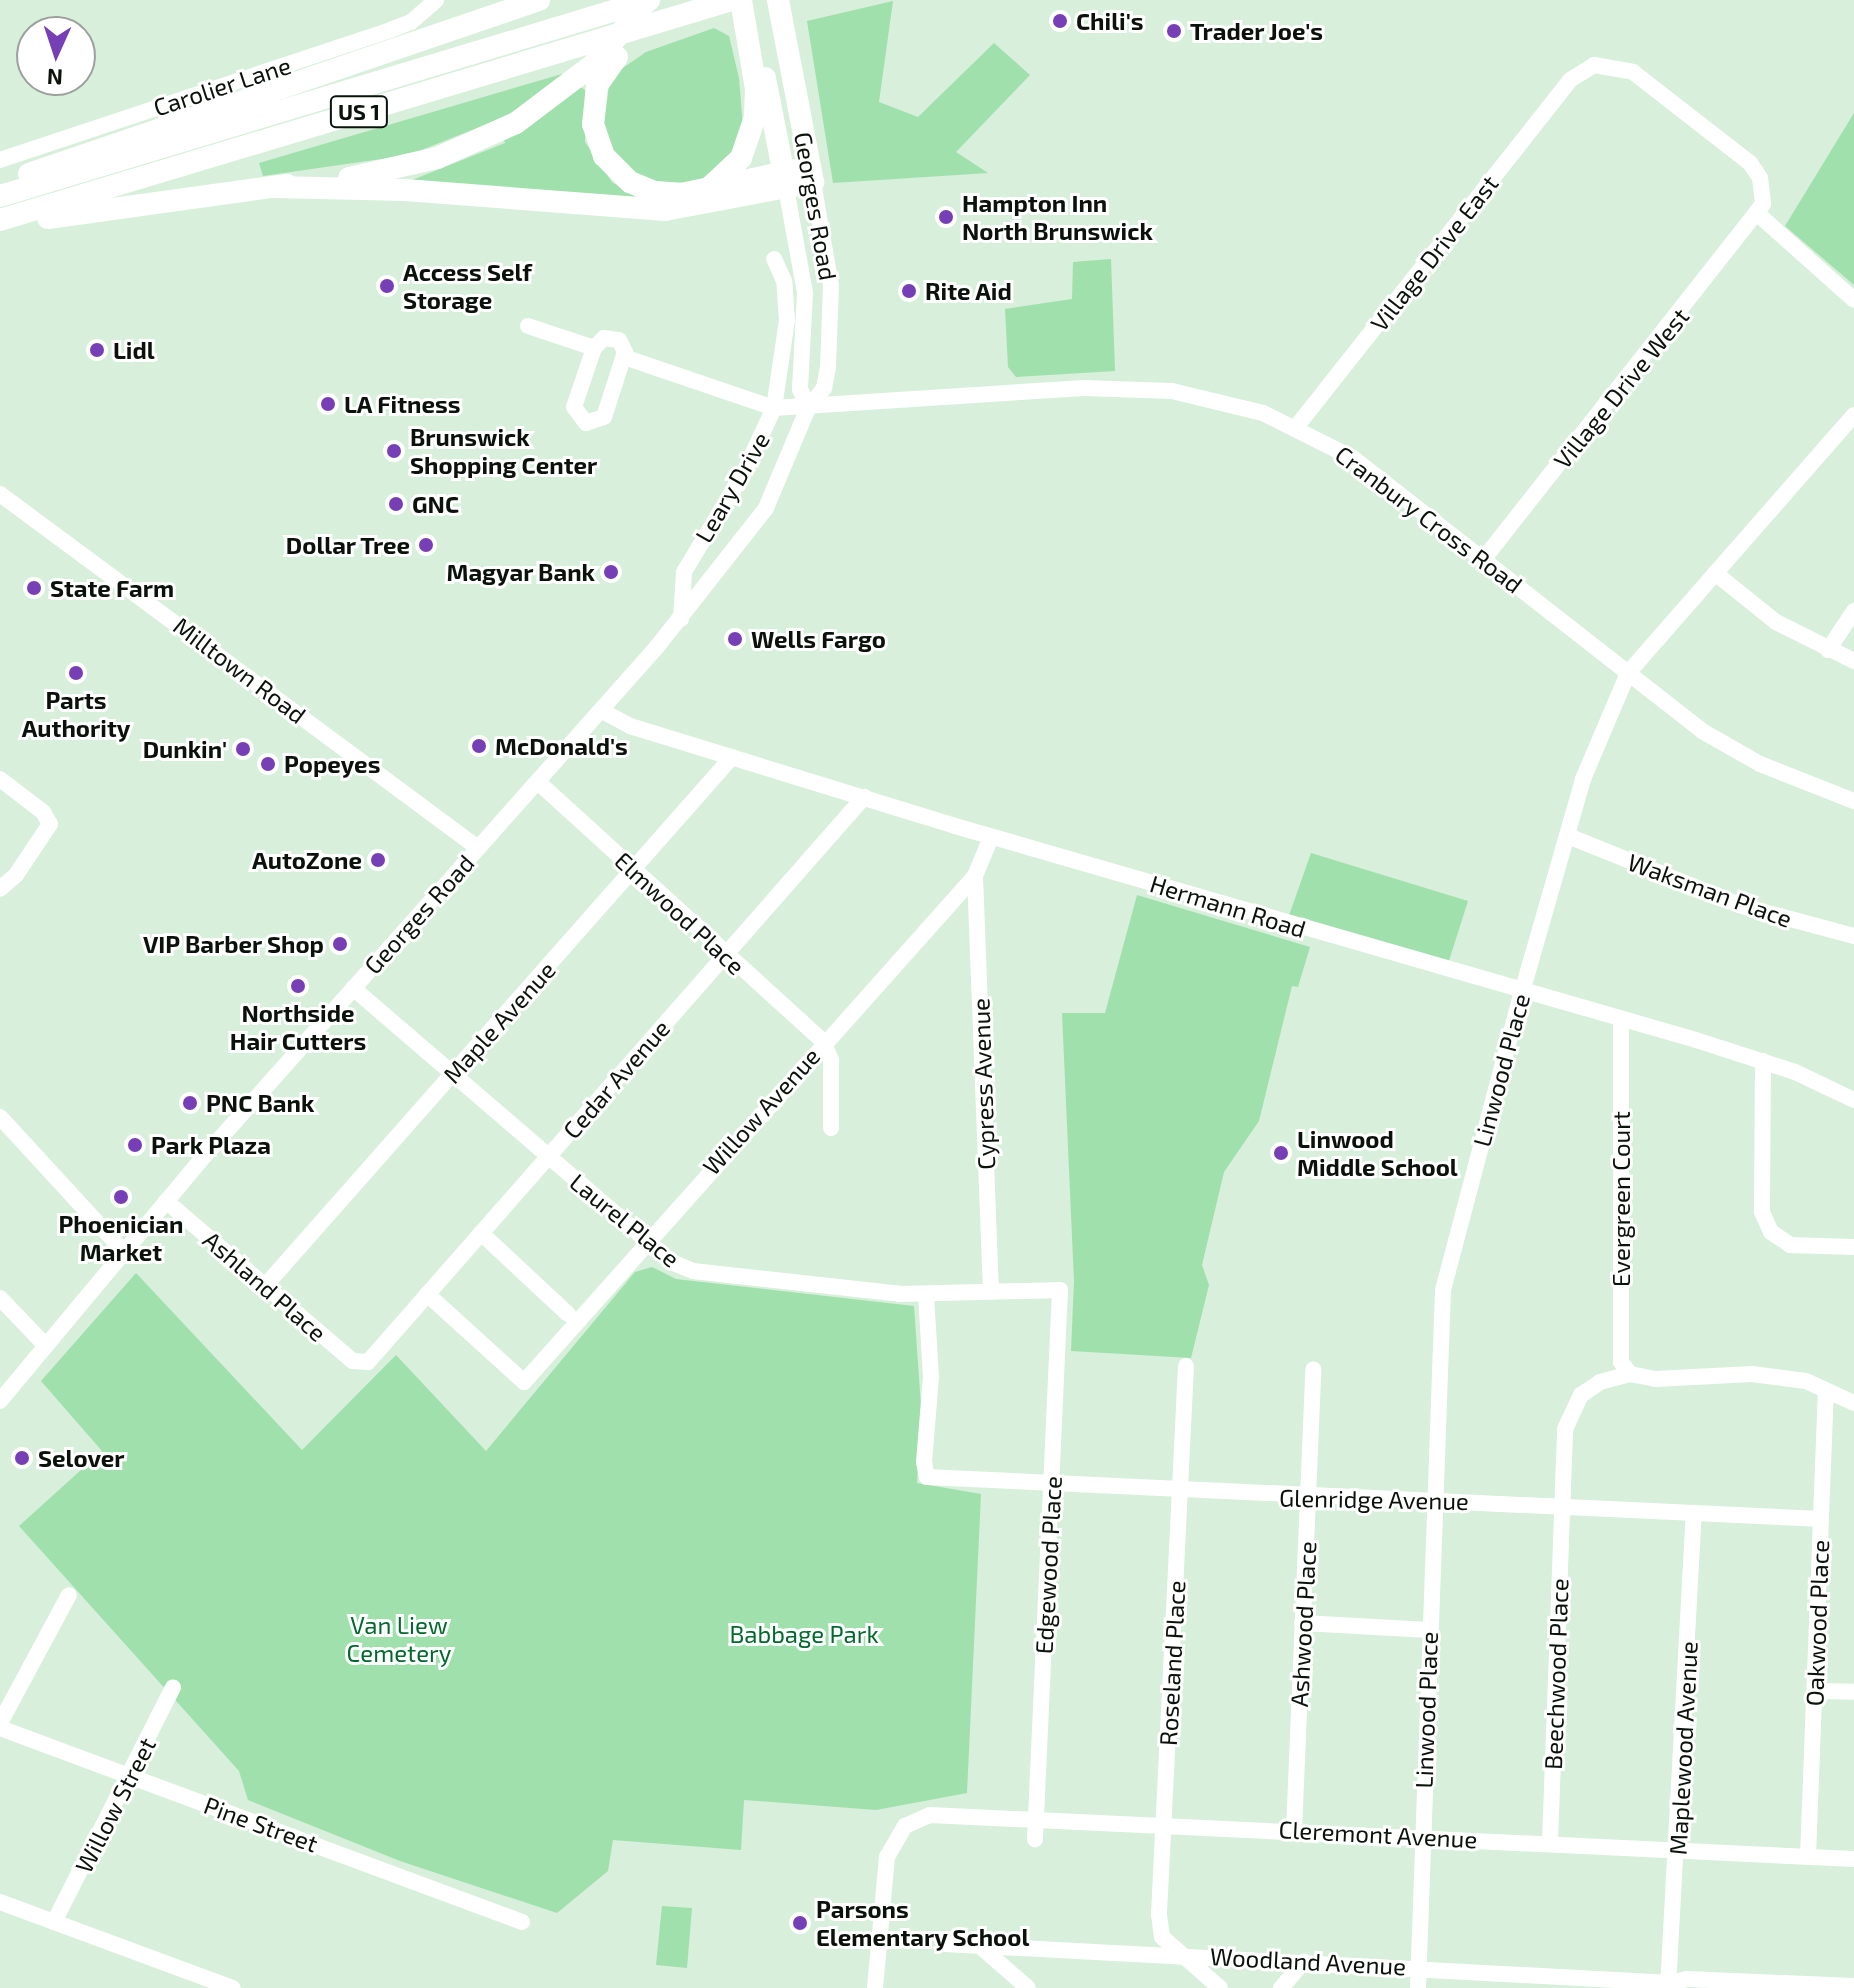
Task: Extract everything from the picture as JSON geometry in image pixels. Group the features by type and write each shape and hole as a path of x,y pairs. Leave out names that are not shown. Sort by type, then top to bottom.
{"highway":[{"path":"0,185 102,145 539,0"},
{"path":"0,226 368,175 452,153 503,130 557,96 608,50 649,0"},
{"name":"US 1","path":"0,196 649,0"},
{"name":"Georges Road","path":"778,0 812,174"},
{"path":"708,188 736,164 748,144 756,108 759,77 734,3 622,53 600,78 592,109 600,150 630,182 664,194 785,180"},
{"name":"US 1","path":"0,220 734,3"},
{"name":"Georges Road","path":"759,77 785,180"},
{"path":"274,187 405,190 655,210 812,174"}],"street":[{"name":"Carolier Lane","path":"0,160 390,30 420,16 436,0"},
{"name":"Village Drive East","path":"1297,426 1570,80 1594,65 1633,72 1750,163 1763,194 1759,215"},
{"name":"Georges Road","path":"0,1401 166,1201 681,619 766,508 808,408 824,388 832,332 829,266 812,174"},
{"name":"Georges Road","path":"785,180 805,293 800,389 808,408"},
{"path":"1759,215 1854,300"},
{"name":"Village Drive West","path":"1483,560 1759,215"},
{"name":"Leary Drive","path":"681,619 684,572 743,474 774,408 787,320 784,281 774,259"},
{"path":"528,326 594,348 574,407 586,423 604,417 624,357"},
{"name":"Cranbury Cross Road","path":"594,348 604,338 614,338 623,343 624,357 774,408 1084,388 1172,391 1236,404 1297,426 1353,458 1702,731 1760,764 1854,801"},
{"name":"Linwood Place","path":"1418,1988 1416,1966 1443,1290 1522,992 1597,739 1628,673 1854,415"},
{"name":"Milltown Road","path":"0,494 478,848"},
{"path":"1715,573 1776,622 1854,661"},
{"path":"1828,650 1854,611"},
{"name":"Hermann Road","path":"602,711 630,726 991,837 1763,1061 1854,1100"},
{"name":"Maple Avenue","path":"265,1286 732,757"},
{"path":"0,779 43,812 50,824 16,875 0,889"},
{"name":"Elmwood Place","path":"538,782 724,956 823,1041"},
{"name":"Cedar Avenue","path":"368,1362 864,797"},
{"name":"Waksman Place","path":"1568,836 1742,906 1854,936"},
{"name":"Willow Avenue","path":"427,1294 524,1382 823,1041 975,876 991,837"},
{"name":"Cypress Avenue","path":"975,876 991,1292"},
{"name":"Laurel Place","path":"353,988 671,1262 693,1271 926,1295 1060,1290"},
{"name":"Evergreen Court","path":"1621,1021 1620,1342 1621,1362 1630,1374"},
{"path":"823,1041 831,1060 831,1128"},
{"path":"1763,1061 1762,1212 1771,1232 1790,1245 1854,1247"},
{"path":"0,1117 124,1252"},
{"name":"Ashland Place","path":"166,1201 353,1361 368,1362"},
{"path":"481,1233 568,1314"},
{"name":"Edgewood Place","path":"1035,1839 1060,1290"},
{"name":"Glenridge Avenue","path":"926,1295 931,1377 924,1462 927,1477 1052,1486 1309,1498 1434,1499 1821,1519"},
{"path":"0,1298 46,1346"},
{"name":"Roseland Place","path":"1179,1953 1162,1937 1163,1825 1186,1366"},
{"name":"Ashwood Place","path":"1294,1831 1313,1369"},
{"path":"1563,1506 1570,1410 1600,1382 1630,1374 1655,1379 1752,1374 1806,1381 1854,1403"},
{"name":"Oakwood Place","path":"1808,1856 1826,1390"},
{"name":"Beechwood Place","path":"1550,1842 1563,1506"},
{"name":"Maplewood Avenue","path":"1672,1986 1694,1513"},
{"path":"0,1725 69,1595"},
{"path":"1302,1623 1429,1630"},
{"name":"Willow Street","path":"54,1922 131,1776 173,1687"},
{"path":"1815,1691 1854,1692"},
{"name":"Pine Street","path":"0,1725 522,1922"},
{"name":"Cleremont Avenue","path":"875,1988 887,1857 905,1826 930,1815 1550,1842 1854,1859"},
{"path":"0,1902 233,1988"},
{"name":"Woodland Avenue","path":"944,1944 1416,1966 1672,1986 1687,1979 1854,1986"},
{"path":"981,1947 1028,1988"},
{"path":"1179,1953 1220,1988"},
{"path":"1281,1988 1304,1962"}],"green space":[{"path":"893,1 879,102 918,117 994,43 1030,75 956,152 988,173 833,183 807,21"},
{"path":"714,28 729,36 739,78 744,139 705,181 662,187 621,165 603,133 610,77 646,52"},
{"path":"562,74 585,90 585,142 612,182 648,205 407,182 505,143 497,120 409,155 263,176 259,163"},
{"path":"1854,113 1854,285 1785,226"},
{"path":"1111,259 1115,371 1016,377 1008,367 1005,309 1072,299 1073,262"},
{"path":"1311,853 1468,901 1446,970 1286,924"},
{"path":"1137,895 1310,947 1298,987 1292,986 1259,1121 1224,1172 1202,1265 1209,1285 1191,1358 1071,1351 1074,1281 1062,1013 1105,1013"},
{"path":"652,1267 676,1279 914,1306 921,1406 917,1483 981,1494 967,1793 876,1810 744,1800 741,1850 613,1840 608,1871 557,1913 400,1861 248,1800 239,1771 19,1526 102,1451 41,1381 136,1273 302,1450 396,1355 486,1451 635,1272"},
{"path":"662,1906 692,1908 687,1968 656,1965"}],"place":[{"name":"Chili's","path":"1060,21"},
{"name":"Trader Joe's","path":"1174,31"},
{"name":"Hampton Inn North Brunswick","path":"946,217"},
{"name":"Access Self Storage","path":"387,286"},
{"name":"Rite Aid","path":"909,291"},
{"name":"Lidl","path":"97,350"},
{"name":"LA Fitness","path":"328,404"},
{"name":"Brunswick Shopping Center","path":"394,451"},
{"name":"GNC","path":"396,504"},
{"name":"Dollar Tree","path":"426,545"},
{"name":"Magyar Bank","path":"611,572"},
{"name":"State Farm","path":"34,588"},
{"name":"Wells Fargo","path":"735,639"},
{"name":"Parts Authority","path":"76,673"},
{"name":"McDonald's","path":"479,746"},
{"name":"Dunkin'","path":"243,749"},
{"name":"Popeyes","path":"268,764"},
{"name":"AutoZone","path":"378,860"},
{"name":"VIP Barber Shop","path":"340,944"},
{"name":"Northside Hair Cutters","path":"298,986"},
{"name":"PNC Bank","path":"190,1103"},
{"name":"Park Plaza","path":"135,1145"},
{"name":"Linwood Middle School","path":"1281,1153"},
{"name":"Phoenician Market","path":"121,1197"},
{"name":"Selover","path":"22,1458"},
{"name":"Parsons Elementary School","path":"800,1923"}],"park label":[{"name":"Babbage Park","path":"804,1634"},
{"name":"Van Liew Cemetery","path":"399,1639"}]}
